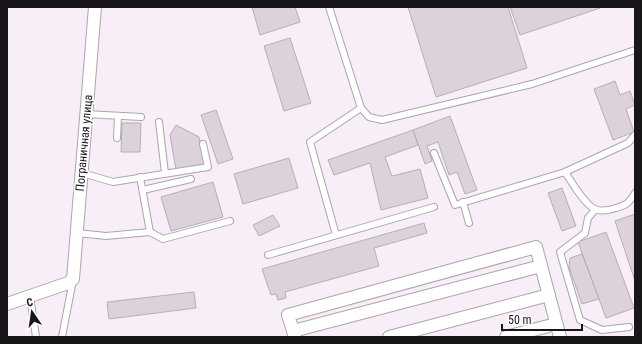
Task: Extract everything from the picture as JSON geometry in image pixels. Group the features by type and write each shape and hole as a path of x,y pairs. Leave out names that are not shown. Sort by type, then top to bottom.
{"street":[{"name":"Пограничная улица","path":"73,279 95,7"},
{"path":"541,266 294,334 288,315 536,247 560,337"},
{"path":"7,304 68,283 73,279"},
{"path":"389,337 549,296"},
{"path":"506,337 556,324"}],"lane":[{"path":"329,7 361,108 369,117 382,120 532,84 635,50"},
{"path":"336,235 310,142 361,108"},
{"path":"86,114 141,117"},
{"path":"117,138 118,116"},
{"path":"159,122 165,173"},
{"path":"434,153 455,205 565,172 628,143 635,135"},
{"path":"82,173 112,182 208,167 203,144"},
{"path":"565,172 587,203 595,210 609,211 630,202 634,197"},
{"path":"140,177 150,232"},
{"path":"143,190 191,179"},
{"path":"463,202 469,223"},
{"path":"268,255 434,207"},
{"path":"595,210 588,218 585,233 560,252 580,320 602,330 629,327"},
{"path":"77,233 106,236 150,232 163,239 230,221"},
{"path":"62,337 73,279"},
{"path":"30,296 36,337"}],"building":[{"path":"252,7 295,7 300,22 260,35"},
{"path":"408,7 508,7 527,68 436,97"},
{"path":"510,7 603,7 520,35"},
{"path":"290,38 311,103 284,111 264,46"},
{"path":"615,81 620,95 630,91 635,105 626,109 634,132 613,140 594,89"},
{"path":"216,110 233,159 218,164 201,115"},
{"path":"450,116 477,190 465,194 457,172 449,175 438,142 427,146 432,161 425,164 413,130"},
{"path":"122,123 141,123 140,152 121,152"},
{"path":"176,125 199,137 204,164 176,170 170,135"},
{"path":"413,130 418,145 385,157 392,176 420,169 428,198 381,210 370,163 334,175 328,160"},
{"path":"289,158 298,188 243,204 234,174"},
{"path":"213,182 223,217 171,231 161,197"},
{"path":"562,188 576,226 562,231 548,193"},
{"path":"635,214 635,281 615,221"},
{"path":"273,215 280,226 259,236 253,225"},
{"path":"424,223 427,233 374,248 379,266 285,292 286,298 278,300 276,294 271,295 262,269"},
{"path":"606,232 634,308 606,318 578,242"},
{"path":"582,254 599,299 582,304 569,267 570,258"},
{"path":"194,292 196,308 109,319 107,302"}]}
